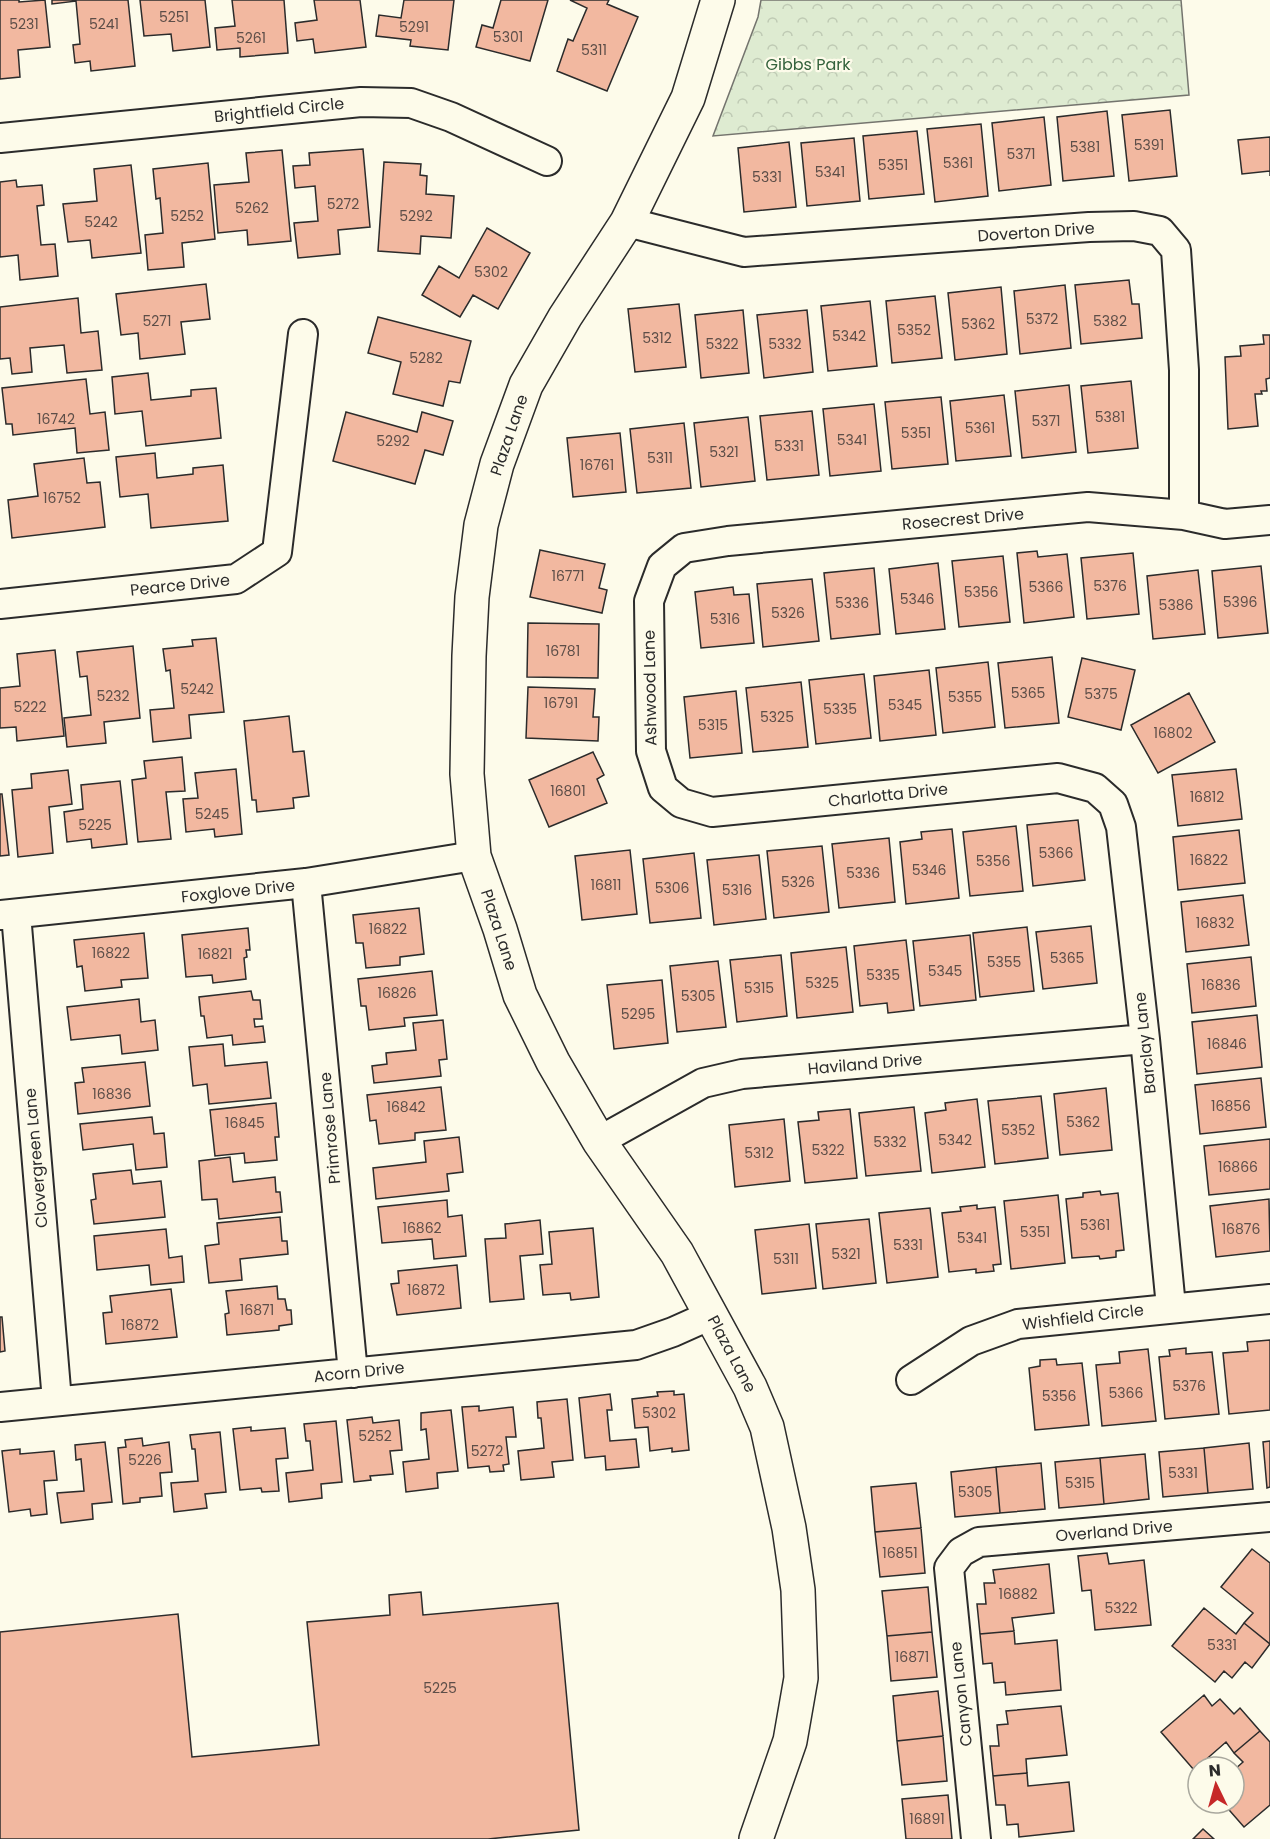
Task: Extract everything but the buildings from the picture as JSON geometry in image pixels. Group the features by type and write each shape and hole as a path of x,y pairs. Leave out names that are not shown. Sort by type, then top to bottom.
{"street":[{"name":"Plaza Lane","path":"718,0 688,98 627,222 565,317 526,384 497,464 481,525 472,597 467,774 474,856 520,995 553,1062 599,1141 677,1253 750,1387 767,1427 789,1528 798,1590 801,1678 790,1741 756,1839"},
{"name":"Brightfield Circle","path":"0,138 361,102 411,103 450,117 547,161"},
{"name":"Doverton Drive","path":"627,222 744,252 1089,227 1134,226 1160,231 1176,250 1178,272 1185,381 1184,515"},
{"name":"Pearce Drive","path":"0,604 236,579 277,552 303,333"},
{"name":"Rosecrest Drive","path":"662,566 684,548 728,541 1088,507 1184,515 1224,524 1270,520"},
{"name":"Ashwood Lane","path":"662,566 649,601 651,751 663,788 681,803"},
{"name":"Charlotta Drive","path":"681,803 712,812 1058,778 1095,788"},
{"name":"Barclay Lane","path":"1095,788 1113,804 1121,827 1145,1039 1171,1307"},
{"name":"Foxglove Drive","path":"8,915 306,883 474,856"},
{"name":"Primrose Lane","path":"306,883 353,1373"},
{"name":"Clovergreen Lane","path":"8,915 57,1401"},
{"name":"Haviland Drive","path":"599,1141 703,1083 742,1074 1145,1039"},
{"name":"Wishfield Circle","path":"911,1380 971,1341 1018,1324 1171,1307 1270,1299"},
{"name":"Acorn Drive","path":"0,1407 636,1345 711,1315"},
{"name":"Overland Drive","path":"961,1552 979,1542 1270,1517"},
{"name":"Canyon Lane","path":"961,1552 949,1568 976,1839"}],"green space":[{"name":"Gibbs Park","path":"761,0 1181,0 1189,95 713,136 758,17"}]}
